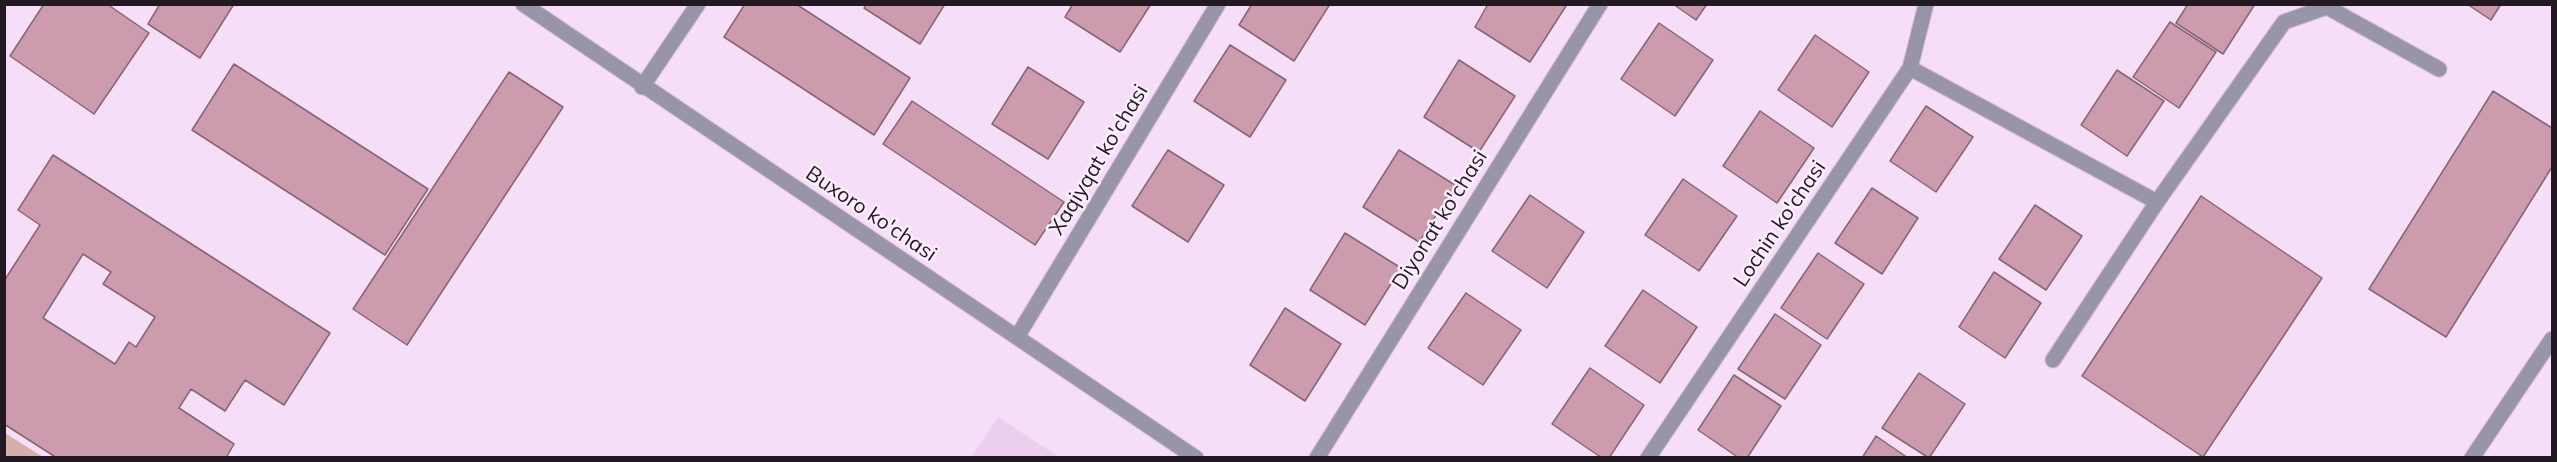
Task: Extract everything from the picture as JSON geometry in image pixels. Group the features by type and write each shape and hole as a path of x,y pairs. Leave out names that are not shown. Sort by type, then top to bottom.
{"street":[{"name":"Buxoro ko'chasi","path":"523,4 642,87 1196,458"},
{"path":"642,87 698,4"},
{"name":"Xaqiyqat ko'chasi","path":"1017,337 1218,4"},
{"name":"Diyonat ko'chasi","path":"1317,458 1600,4"},
{"name":"Lochin ko'chasi","path":"1648,458 1910,68 1926,4"},
{"path":"2053,360 2157,201 2284,22 2327,7 2439,69"},
{"path":"1910,68 2157,201"},
{"path":"2472,458 2553,339"}],"shaded area":[{"path":"998,417 1059,457 971,457"},
{"path":"5,433 43,457 5,457"}],"building":[{"path":"44,4 107,4 149,33 94,114 10,56"},
{"path":"160,4 234,4 200,58 148,24"},
{"path":"745,4 796,4 910,78 874,135 724,37"},
{"path":"866,4 945,4 920,44 864,8"},
{"path":"1073,4 1151,4 1120,52 1065,17"},
{"path":"1252,4 1330,4 1294,61 1239,25"},
{"path":"1488,4 1564,4 1566,6 1530,62 1475,27"},
{"path":"1673,4 1707,4 1696,20"},
{"path":"2188,4 2255,4 2223,54 2176,23"},
{"path":"2467,4 2501,4 2491,20"},
{"path":"2170,22 2216,52 2179,108 2133,77"},
{"path":"1659,23 1713,60 1675,116 1621,79"},
{"path":"1815,35 1869,72 1832,127 1778,90"},
{"path":"1230,45 1286,80 1250,137 1194,101"},
{"path":"1459,60 1515,96 1479,152 1424,117"},
{"path":"234,64 428,189 385,255 192,130"},
{"path":"1028,67 1084,102 1048,159 992,124"},
{"path":"2117,70 2164,101 2127,156 2081,125"},
{"path":"509,72 563,107 407,345 353,309"},
{"path":"2493,91 2552,128 2552,167 2446,337 2369,289"},
{"path":"912,101 1064,202 1035,245 883,144"},
{"path":"1926,106 1973,137 1936,192 1890,161"},
{"path":"1760,111 1814,148 1777,203 1723,166"},
{"path":"1168,150 1224,185 1188,242 1132,206"},
{"path":"1399,150 1455,185 1419,242 1363,207"},
{"path":"53,155 330,333 284,405 245,380 225,411 191,389 179,408 234,444 226,458 57,458 4,424 4,281 40,225 18,210","holes":["83,254 111,272 103,284 155,317 136,347 129,342 115,364 43,318"]},
{"path":"1683,179 1737,216 1699,271 1645,235"},
{"path":"1872,188 1918,218 1882,274 1835,243"},
{"path":"1530,195 1584,232 1547,288 1492,251"},
{"path":"2201,196 2322,278 2203,457 2082,376"},
{"path":"2035,205 2082,236 2046,290 1999,259"},
{"path":"1345,233 1401,268 1365,325 1310,290"},
{"path":"1818,253 1864,284 1827,339 1781,308"},
{"path":"1994,272 2041,303 2005,358 1959,327"},
{"path":"1643,290 1697,327 1660,383 1605,346"},
{"path":"1466,293 1521,330 1483,385 1428,348"},
{"path":"1285,308 1341,344 1305,401 1250,365"},
{"path":"1775,314 1821,345 1785,399 1738,369"},
{"path":"1590,368 1644,405 1609,458 1602,458 1552,424"},
{"path":"1919,373 1965,404 1929,458 1882,428"},
{"path":"1734,375 1781,406 1747,458 1739,458 1698,430"},
{"path":"1876,436 1908,458 1862,458"}]}
